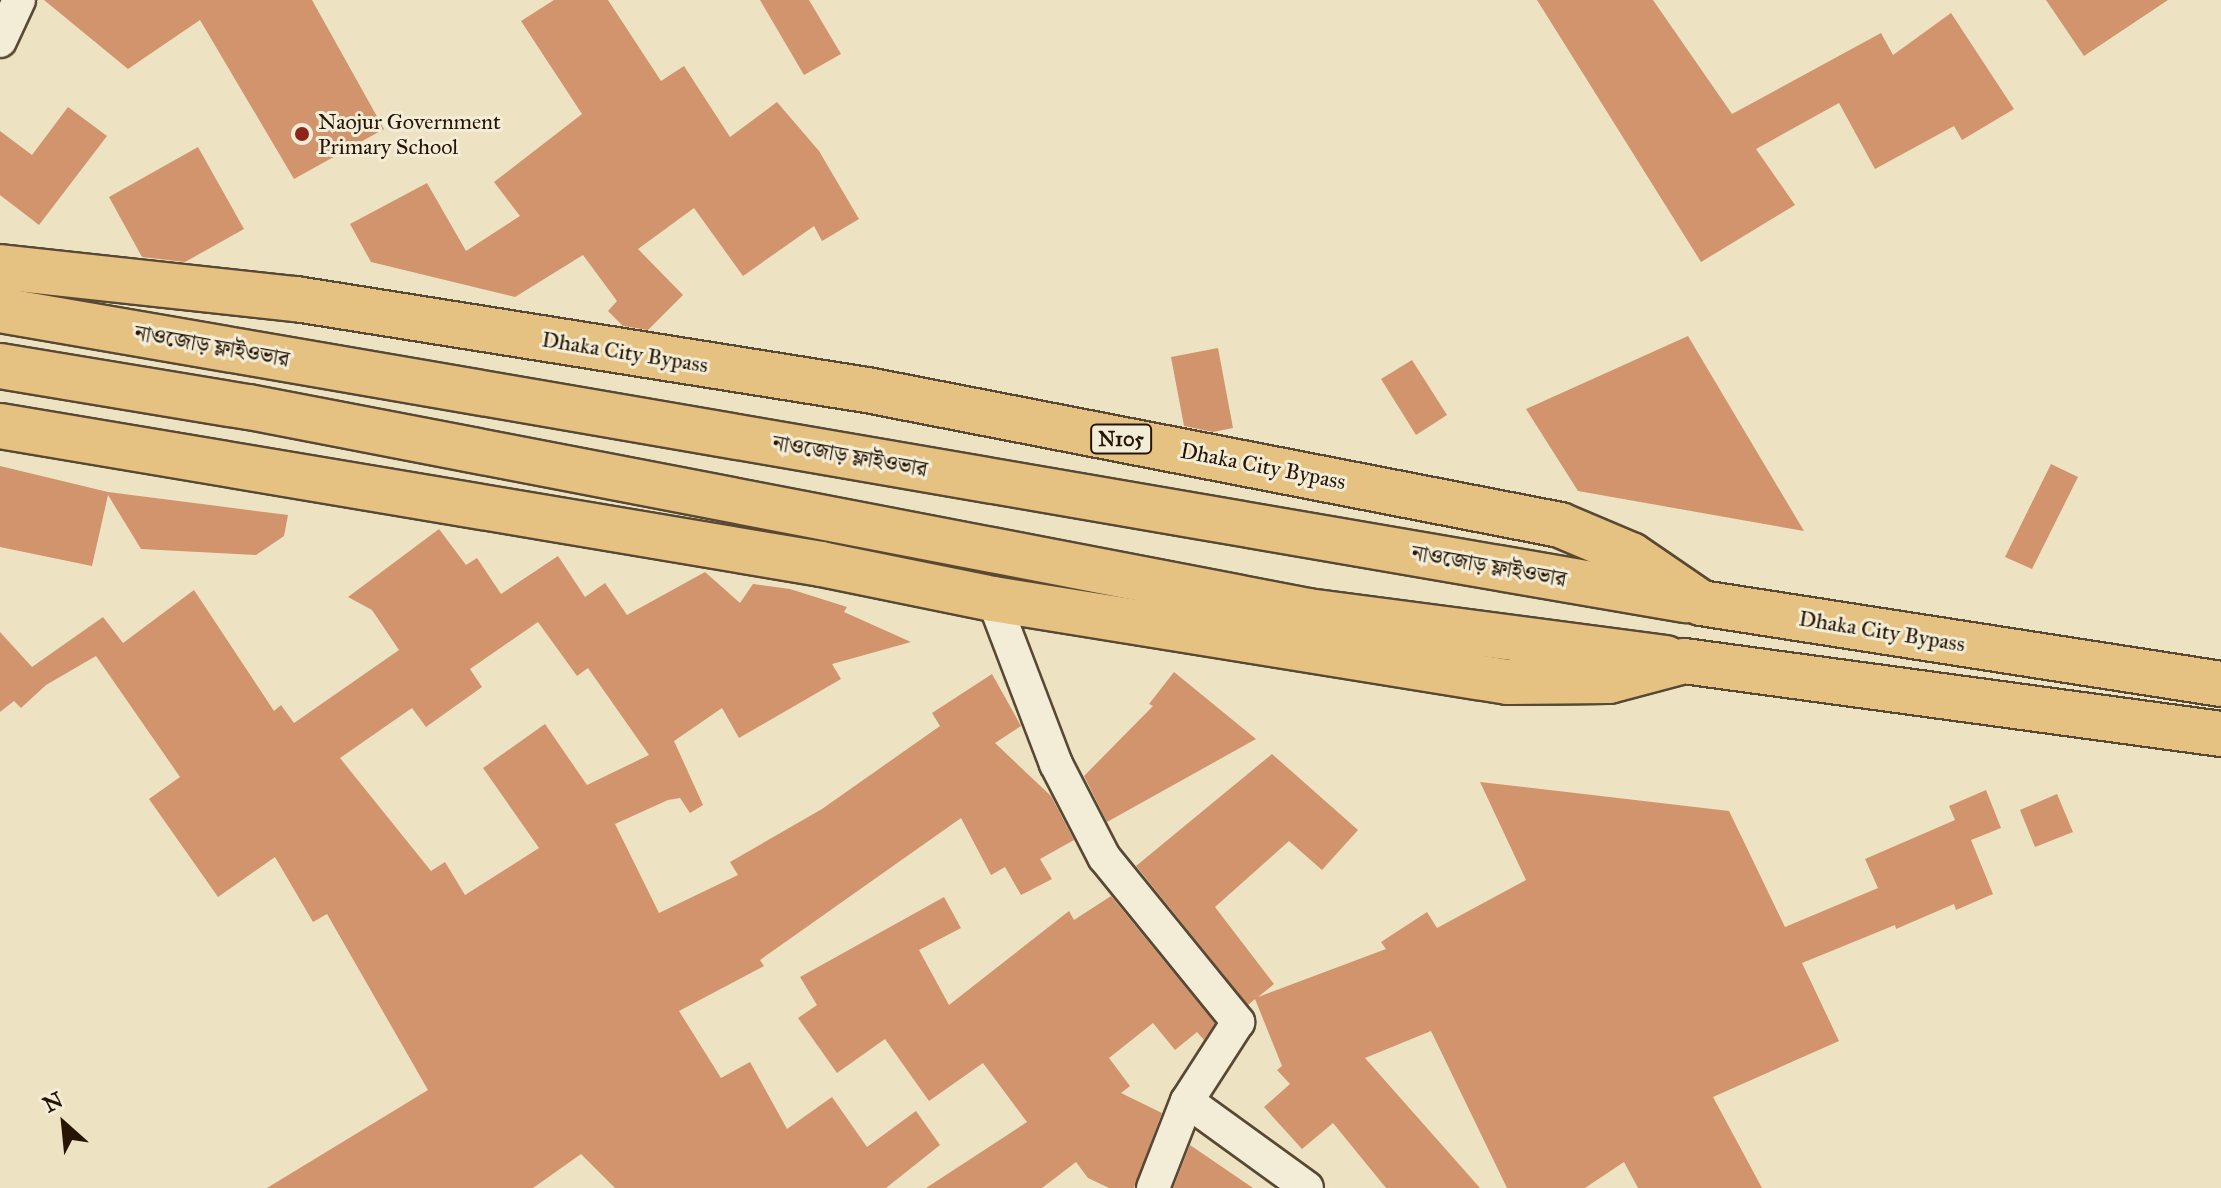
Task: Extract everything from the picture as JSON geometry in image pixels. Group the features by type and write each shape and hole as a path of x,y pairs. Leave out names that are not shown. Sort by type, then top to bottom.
{"highway":[{"name":"Dhaka City Bypass","path":"0,267 296,299 867,390 1560,525 1631,555 1701,603 2221,684"},
{"name":"নাওজোড় ফ্লাইওভার","path":"0,310 1701,603"},
{"path":"0,366 249,407 1308,611 2221,734"},
{"path":"0,426 821,564 993,599 1508,682 1609,681 1684,661"}],"street":[{"path":"0,41 19,0"},
{"path":"993,599 1056,764 1104,857 1238,1022 1187,1101 1153,1188"},
{"path":"1187,1101 1307,1188"}],"building":[{"path":"44,0 312,0 384,129 294,179 200,20 128,69"},
{"path":"554,0 608,0 661,81 684,66 730,137 777,102 819,151 859,219 822,241 814,226 743,276 694,208 638,249 683,295 648,330 623,326 608,311 617,301 583,255 515,297 371,262 350,224 427,183 466,251 520,216 494,182 582,114 521,21"},
{"path":"760,0 809,0 841,54 804,75"},
{"path":"1537,0 1653,0 1732,114 1881,33 1893,55 1951,13 2014,109 1962,140 1954,126 1875,169 1839,103 1756,149 1795,205 1701,262"},
{"path":"2046,0 2168,0 2084,56"},
{"path":"68,107 107,136 39,225 0,195 0,131 32,155"},
{"path":"198,147 244,229 185,262 142,257 109,197"},
{"path":"1688,336 1804,531 1578,491 1526,409"},
{"path":"1218,348 1233,428 1213,432 1184,426 1171,357"},
{"path":"1412,360 1447,415 1416,435 1381,379"},
{"path":"2051,464 2078,477 2032,569 2005,557"},
{"path":"0,466 108,492 288,515 284,536 256,555 141,549 108,495 92,566 0,547"},
{"path":"439,529 466,565 477,558 501,594 558,556 585,597 605,583 627,615 705,572 740,603 753,584 790,589 847,607 844,612 911,642 832,664 841,679 739,738 722,708 674,741 703,805 690,813 680,798 668,800 615,824 659,913 738,875 730,862 822,809 940,726 932,713 992,674 1021,726 995,743 1051,796 1074,840 1040,859 1052,879 1021,895 1005,867 991,875 961,818 760,960 764,966 679,1011 721,1078 750,1062 787,1129 832,1097 867,1147 916,1111 940,1145 886,1188 615,1188 581,1154 533,1188 267,1188 428,1090 327,914 313,922 275,857 218,897 149,799 180,777 96,656 46,685 21,708 14,701 0,712 0,632 32,667 103,617 123,643 194,590 274,711 281,705 294,723 399,650 372,610 348,597","holes":["538,622 577,676 588,668 649,755 587,785 545,724 483,768 539,848 465,895 445,862 431,871 340,758 412,708 426,727 482,687 470,669"]},
{"path":"1174,672 1256,739 1107,822 1084,776 1153,706 1149,704"},
{"path":"1272,754 1358,830 1322,870 1289,841 1215,907 1274,984 1258,997 1386,949 1381,942 1427,912 1437,928 1526,880 1480,782 1729,811 1785,927 1878,888 1865,859 1955,820 1949,806 1986,790 2001,828 1971,840 1993,894 1956,910 1954,904 1896,929 1895,925 1802,963 1839,1041 1713,1097 1762,1188 1638,1188 1624,1162 1585,1188 1507,1188 1431,1031 1365,1058 1480,1188 1386,1188 1333,1123 1302,1149 1264,1107 1290,1084 1277,1070 1282,1066 1255,999 1248,1005 1136,866"},
{"path":"2057,794 2073,832 2035,847 2020,810"},
{"path":"1111,896 1215,1023 1204,1040 1197,1032 1175,1050 1153,1023 1109,1058 1130,1086 1121,1093 1162,1113 1134,1188 1109,1188 1088,1178 1076,1162 1042,1188 926,1188 1027,1122 983,1063 929,1101 885,1039 837,1073 798,1018 817,1005 800,977 944,897 961,928 919,950 949,1005 1069,911 1074,920"},
{"path":"1190,1145 1253,1188 1173,1188"}],"place":[{"name":"Naojur Government Primary School","path":"302,134"}]}
